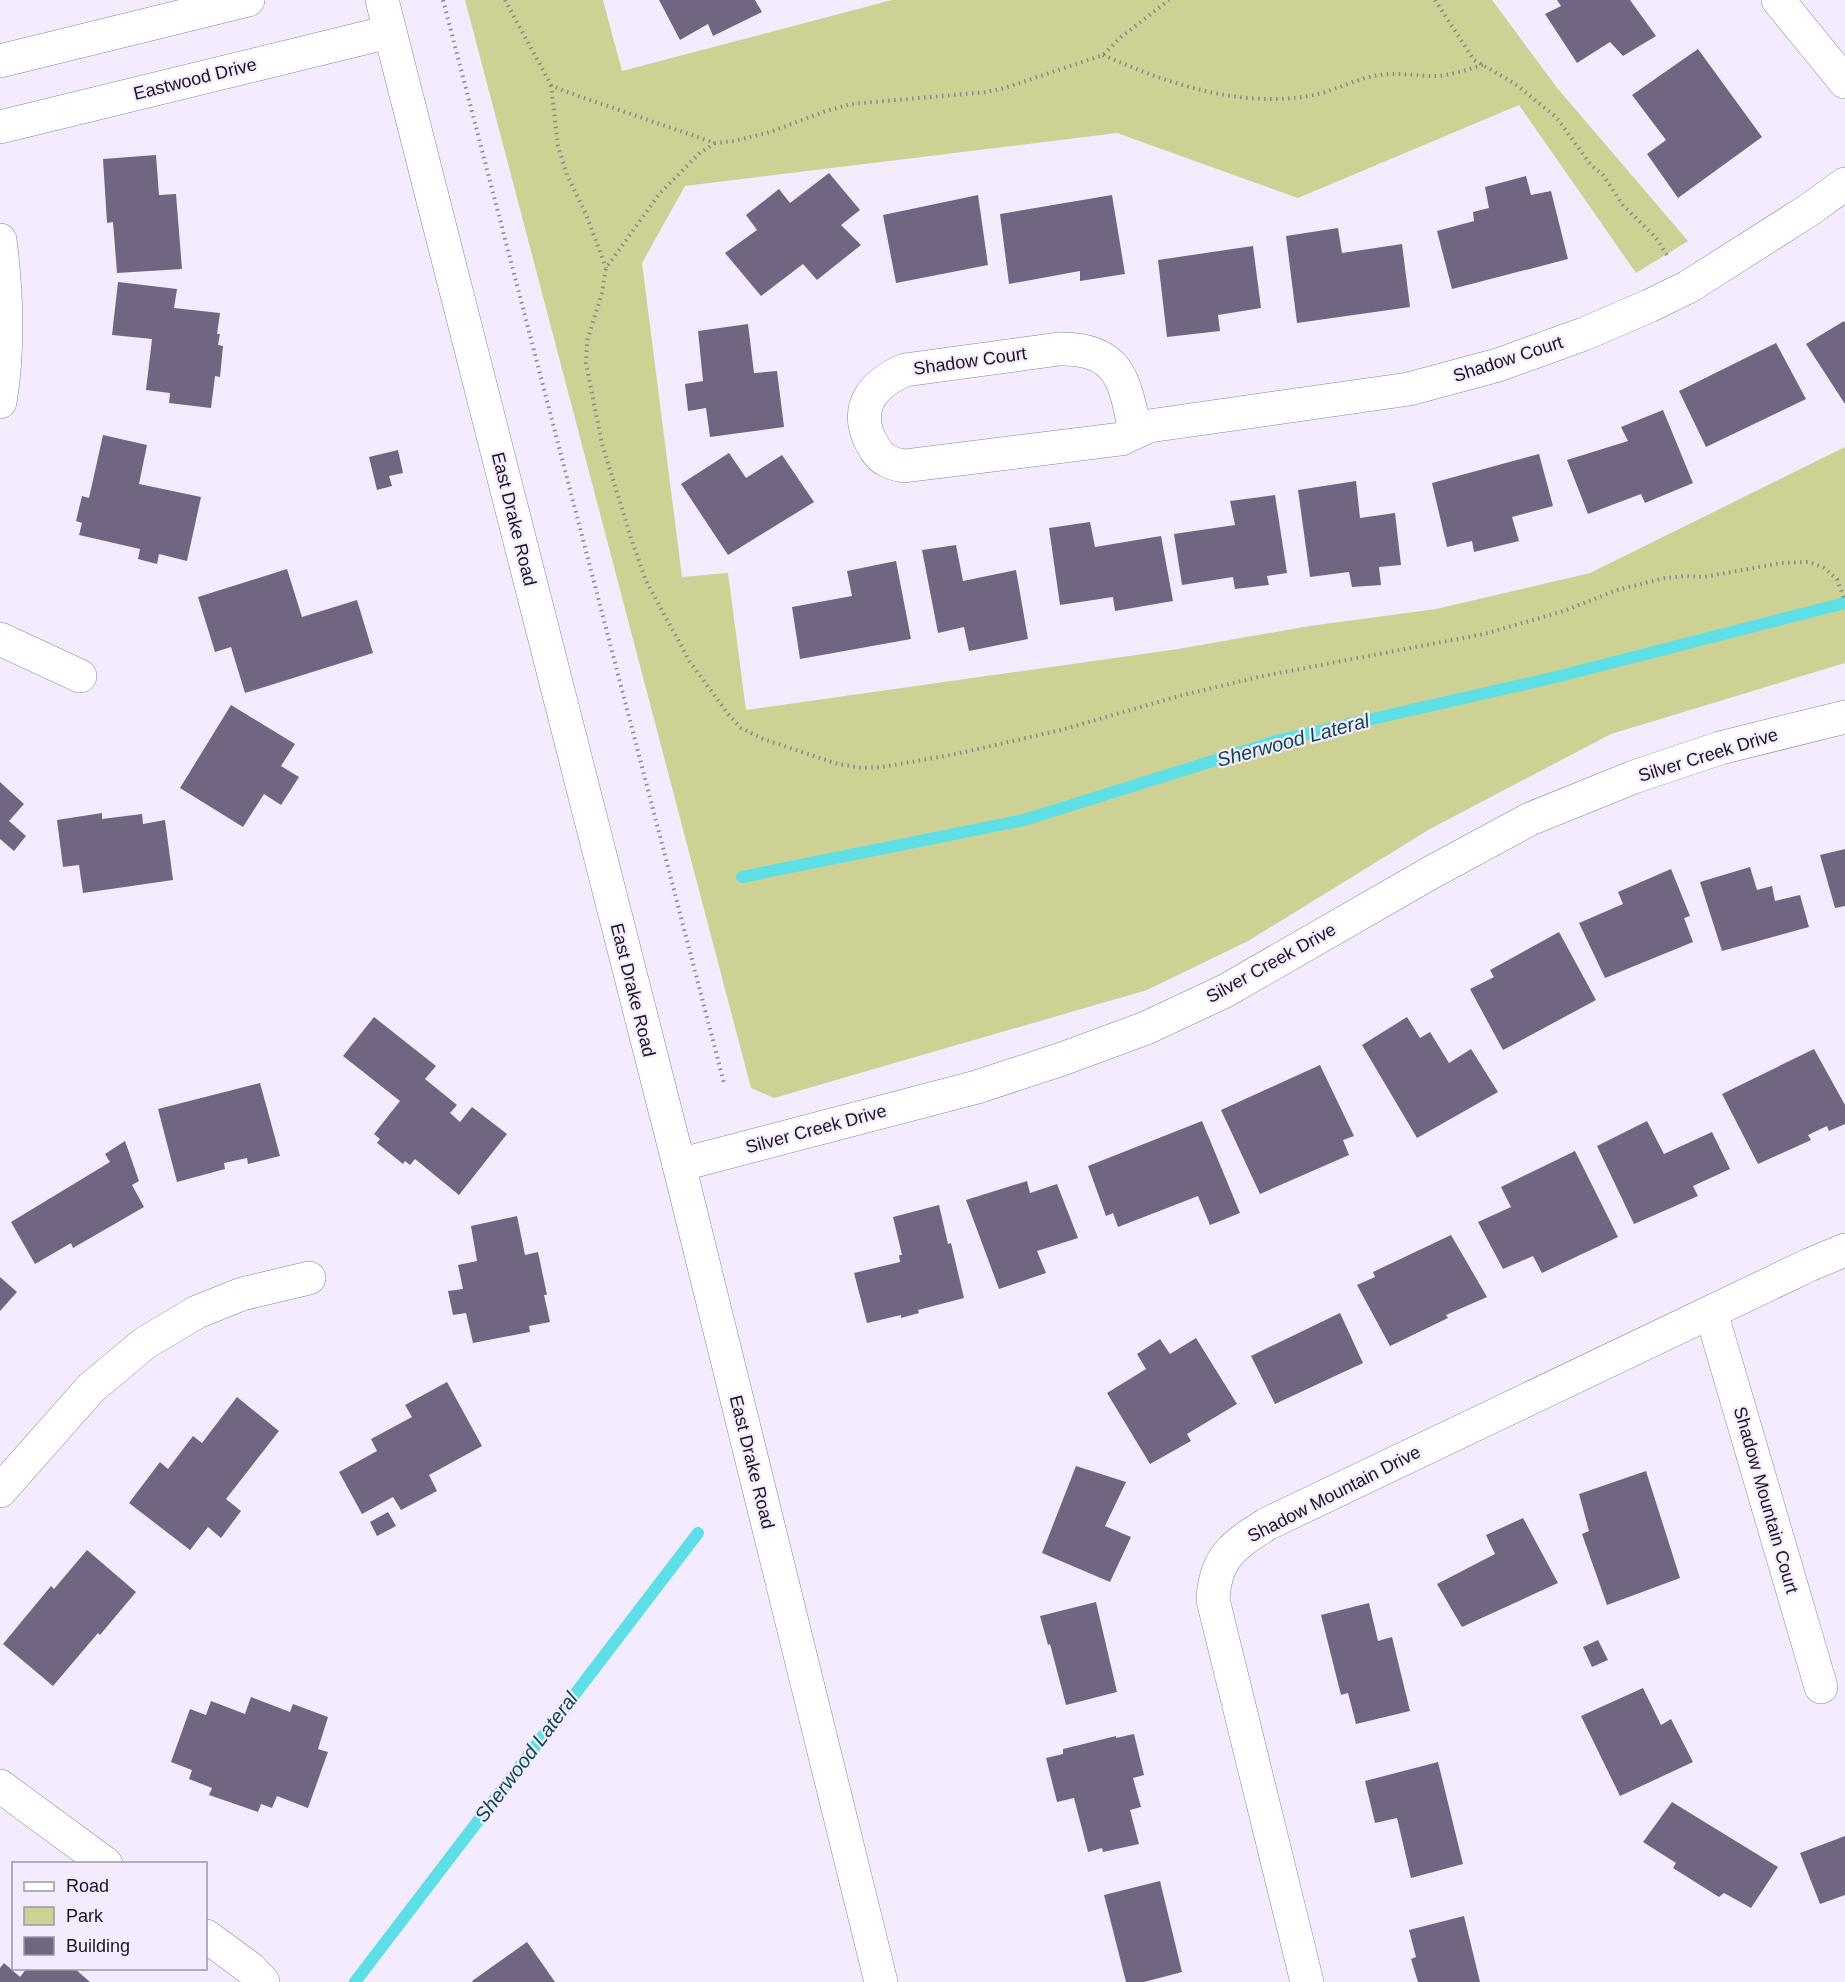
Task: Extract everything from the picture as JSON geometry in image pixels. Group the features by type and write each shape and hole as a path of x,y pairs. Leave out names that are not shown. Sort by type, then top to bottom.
{"street":[{"path":"0,61 248,0"},
{"name":"East Drake Road","path":"381,0 679,1165 881,1982"},
{"path":"1778,0 1845,82"},
{"name":"Eastwood Drive","path":"0,127 389,32"},
{"name":"Shadow Court","path":"1136,432 1122,379 1113,366 1101,357 1080,348 906,370 889,377 875,389 866,402 863,417 873,447 886,460 904,466 1121,439 1149,426 1409,389 1498,365 1584,334 1649,306 1688,287 1809,210 1845,184"},
{"path":"0,240 6,286 5,373 0,402"},
{"path":"0,639 80,676"},
{"name":"Silver Creek Drive","path":"679,1165 977,1087 1146,1028 1225,991 1431,872 1530,819 1634,777 1720,748 1845,717"},
{"name":"Shadow Mountain Drive","path":"1307,1982 1214,1600 1214,1583 1223,1558 1243,1539 1267,1524 1809,1265 1845,1250"},
{"path":"0,1491 91,1388 144,1343 206,1308 243,1294 309,1278"},
{"name":"Shadow Mountain Court","path":"1711,1312 1821,1687"},
{"path":"0,1786 105,1862"},
{"path":"207,1937 251,1978"}],"path":[{"path":"443,0 724,1083"},
{"path":"505,0 551,85 558,146 567,175 586,214 606,268"},
{"path":"551,85 716,143 734,141 767,133 851,104 1005,88 1103,55 1121,37 1169,0"},
{"path":"1435,0 1474,60 1514,82 1556,117 1628,210 1656,238 1688,287"},
{"path":"1103,55 1139,72 1209,93 1254,98 1300,97 1379,75 1409,73 1436,76 1483,65"},
{"path":"716,143 700,153 660,193 606,268 602,293 587,341 586,363 602,444 646,581 690,662 728,714 741,728 763,739 838,764 862,768 956,754 1061,730 1179,696 1258,677 1432,643 1460,640 1510,628 1564,611 1617,590 1665,578 1704,577 1781,563 1809,562 1824,568 1836,579 1844,598"}],"green space":[{"path":"465,0 603,0 622,71 892,0 1492,0 1558,89 1688,241 1636,273 1519,105 1298,198 1117,133 685,186 642,263 682,577 728,573 746,710 1178,649 1310,626 1436,609 1590,573 1845,447 1845,663 1611,734 1430,829 1248,941 1147,990 774,1098 751,1088"}],"building":[{"path":"659,0 755,0 762,12 713,36 708,24 680,40"},
{"path":"1557,0 1630,0 1656,36 1623,56 1610,42 1577,63 1545,14 1561,6"},
{"path":"1698,49 1762,137 1678,198 1647,154 1666,140 1632,95"},
{"path":"156,155 159,195 176,194 182,269 117,273 113,222 107,223 103,159"},
{"path":"829,173 860,210 841,225 861,245 817,280 803,264 761,296 725,253 757,230 746,215 779,189 790,203"},
{"path":"1526,176 1531,195 1551,191 1568,259 1452,289 1437,231 1474,221 1473,212 1489,208 1485,187"},
{"path":"978,195 988,265 896,283 883,215"},
{"path":"1112,195 1125,274 1080,281 1080,271 1009,284 1000,214"},
{"path":"1338,228 1342,253 1402,244 1410,307 1297,323 1286,236"},
{"path":"1253,246 1261,308 1218,315 1220,331 1167,337 1158,260"},
{"path":"118,282 177,289 174,308 220,313 218,345 223,346 220,377 215,376 211,408 169,403 170,393 146,390 152,339 112,335"},
{"path":"1844,321 1845,323 1845,404 1806,344"},
{"path":"748,324 754,373 777,371 784,427 710,437 706,408 688,411 685,384 703,381 698,331"},
{"path":"1776,343 1806,399 1706,447 1679,391"},
{"path":"1663,410 1693,483 1645,503 1641,494 1588,514 1567,460 1628,441 1621,427"},
{"path":"103,435 147,445 139,484 201,497 187,561 159,554 157,564 138,559 140,549 79,535 82,523 76,521 82,496 89,498"},
{"path":"398,450 403,473 389,476 392,486 377,490 369,457"},
{"path":"729,453 746,478 782,455 814,502 728,555 681,484"},
{"path":"1539,454 1553,506 1512,517 1519,541 1474,552 1472,541 1447,547 1432,483"},
{"path":"1356,481 1360,518 1395,513 1401,565 1379,567 1381,585 1352,587 1349,572 1310,577 1298,490"},
{"path":"1275,495 1287,573 1267,576 1269,585 1235,589 1233,577 1182,585 1174,534 1235,525 1230,501"},
{"path":"1090,522 1095,547 1161,536 1173,601 1115,611 1113,597 1060,605 1049,528"},
{"path":"956,545 963,581 1016,570 1028,639 969,651 964,627 938,633 922,550"},
{"path":"896,561 911,639 800,659 792,607 852,596 847,571"},
{"path":"287,569 302,617 357,600 373,653 245,693 231,647 215,652 198,597"},
{"path":"231,705 295,744 281,766 299,777 281,805 264,794 243,827 180,788"},
{"path":"0,782 24,804 9,821 26,836 14,851 0,839"},
{"path":"102,813 102,819 142,814 143,824 165,820 173,880 83,893 79,865 63,867 57,820"},
{"path":"1845,849 1845,906 1835,908 1820,855"},
{"path":"1750,867 1757,890 1772,886 1775,901 1800,895 1809,927 1722,951 1700,882"},
{"path":"1671,869 1690,916 1684,918 1693,942 1605,978 1579,923 1623,904 1618,892"},
{"path":"1559,932 1596,1000 1503,1050 1470,989 1494,977 1490,970"},
{"path":"374,1017 436,1066 425,1079 457,1105 450,1113 460,1122 472,1107 507,1134 459,1195 415,1159 410,1165 405,1161 403,1164 377,1143 380,1139 374,1134 400,1101 343,1056"},
{"path":"1407,1017 1420,1038 1430,1032 1449,1063 1471,1049 1498,1092 1417,1138 1362,1045"},
{"path":"1814,1049 1845,1105 1845,1124 1829,1131 1827,1126 1808,1135 1811,1140 1758,1164 1722,1094"},
{"path":"1320,1065 1354,1136 1343,1140 1349,1155 1260,1194 1221,1110"},
{"path":"260,1083 280,1156 248,1164 247,1158 224,1163 225,1169 177,1182 158,1109"},
{"path":"1202,1121 1240,1213 1210,1225 1198,1196 1118,1227 1113,1213 1106,1216 1088,1166"},
{"path":"1647,1121 1664,1154 1712,1132 1730,1169 1693,1186 1698,1196 1634,1224 1597,1146"},
{"path":"125,1141 139,1181 132,1185 144,1207 73,1248 71,1243 35,1264 11,1222 110,1162 105,1154"},
{"path":"1575,1151 1618,1237 1542,1273 1533,1256 1503,1269 1478,1222 1511,1207 1501,1187"},
{"path":"1027,1181 1030,1193 1057,1184 1078,1238 1037,1251 1046,1273 999,1289 966,1200"},
{"path":"939,1205 964,1298 918,1310 919,1313 901,1318 901,1315 867,1323 854,1273 900,1262 899,1255 902,1255 893,1217"},
{"path":"517,1216 525,1255 538,1252 550,1322 529,1326 530,1332 473,1343 466,1313 453,1315 448,1291 463,1289 458,1265 477,1261 471,1226"},
{"path":"1451,1235 1487,1297 1446,1315 1448,1318 1390,1346 1357,1285 1375,1277 1373,1272"},
{"path":"0,1277 17,1292 0,1311"},
{"path":"1340,1313 1363,1363 1275,1404 1251,1356"},
{"path":"1196,1338 1237,1404 1187,1434 1191,1441 1150,1464 1107,1393 1146,1369 1137,1354 1160,1339 1170,1354"},
{"path":"447,1382 482,1446 429,1475 437,1491 401,1510 393,1497 362,1514 339,1472 377,1451 371,1439 412,1417 405,1405"},
{"path":"237,1397 279,1431 226,1499 241,1511 221,1538 208,1527 190,1550 129,1503 160,1462 168,1469 193,1436 202,1443"},
{"path":"1076,1466 1126,1482 1105,1526 1131,1537 1110,1582 1042,1553"},
{"path":"1646,1471 1680,1578 1607,1605 1582,1534 1589,1531 1579,1494"},
{"path":"388,1512 396,1526 377,1536 370,1522"},
{"path":"1523,1518 1558,1583 1462,1627 1437,1584 1495,1554 1486,1535"},
{"path":"87,1550 136,1592 53,1686 3,1644 51,1586 54,1589"},
{"path":"1096,1602 1117,1692 1066,1705 1040,1616"},
{"path":"1369,1603 1378,1641 1392,1637 1410,1711 1356,1724 1348,1693 1341,1695 1321,1615"},
{"path":"1598,1640 1608,1660 1592,1667 1583,1647"},
{"path":"1643,1688 1661,1725 1671,1719 1693,1762 1620,1796 1581,1716"},
{"path":"251,1697 290,1712 293,1704 328,1717 318,1749 328,1752 308,1808 277,1796 272,1808 261,1804 258,1812 209,1795 212,1788 189,1779 192,1770 171,1762 190,1709 206,1715 211,1701 245,1714"},
{"path":"1134,1734 1144,1775 1133,1778 1141,1807 1130,1810 1139,1844 1103,1852 1102,1848 1088,1852 1074,1798 1057,1802 1046,1758 1063,1754 1063,1749"},
{"path":"1438,1762 1463,1864 1411,1878 1397,1818 1375,1823 1365,1781"},
{"path":"1672,1802 1778,1867 1751,1908 1724,1893 1719,1897 1673,1868 1676,1863 1643,1842"},
{"path":"1845,1836 1845,1895 1820,1904 1800,1853"},
{"path":"1160,1881 1182,1972 1144,1982 1126,1982 1104,1895"},
{"path":"1464,1916 1480,1982 1418,1982 1411,1959 1416,1957 1409,1930"},
{"path":"527,1942 555,1982 472,1981"},
{"path":"4,1963 20,1977 25,1970 76,1970 90,1982 0,1982 0,1968"}],"waterway":[{"name":"Sherwood Lateral","path":"742,877 1024,820 1280,740 1552,678 1845,603"},
{"name":"Sherwood Lateral","path":"355,1982 698,1533"}]}
